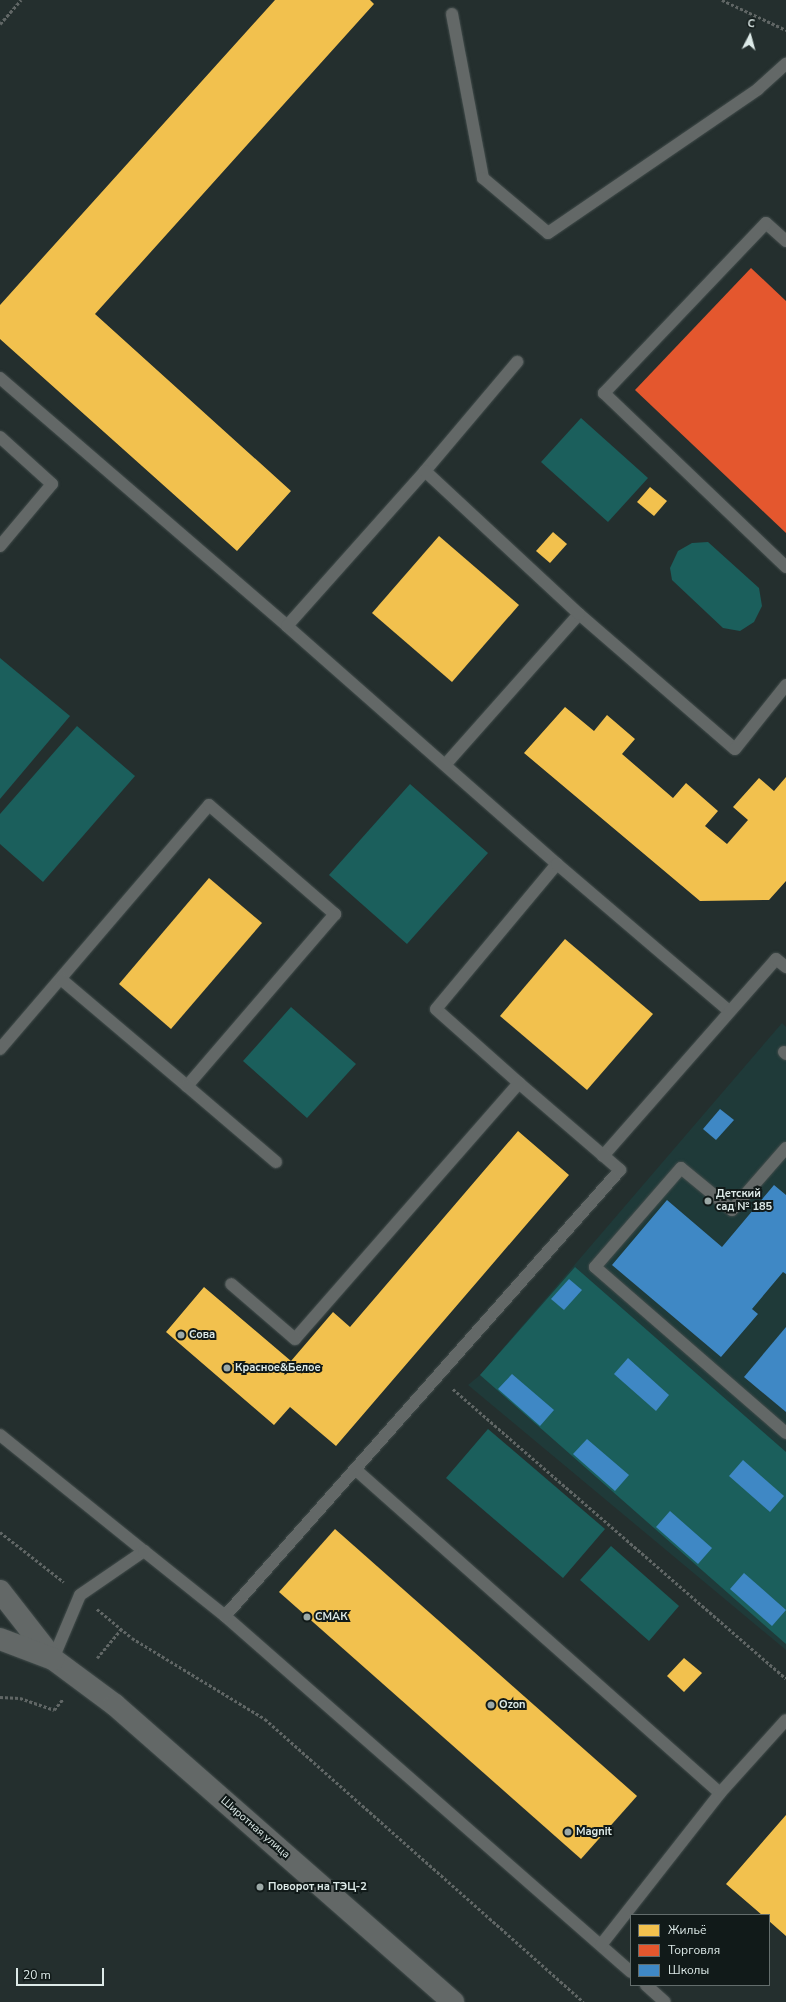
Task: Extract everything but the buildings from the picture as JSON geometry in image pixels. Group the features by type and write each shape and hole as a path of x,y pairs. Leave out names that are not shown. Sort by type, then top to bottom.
{"street":[{"name":"Широтная улица","path":"0,1591 53,1659"},
{"name":"Широтная улица","path":"0,1638 53,1659 115,1705 453,2002"}],"lane":[{"path":"452,14 483,178 548,233 758,89 786,64"},
{"path":"786,241 766,223 604,393 786,567"},
{"path":"287,626 425,471 517,362"},
{"path":"0,378 287,626 557,864 729,1011"},
{"path":"0,437 52,484 0,546"},
{"path":"425,471 579,614 734,749 786,685"},
{"path":"445,765 579,614"},
{"path":"0,1049 209,805 335,914 187,1086"},
{"path":"226,1616 620,1170 518,1083 436,1009 557,864"},
{"path":"603,1156 776,959 786,967"},
{"path":"61,979 276,1162"},
{"path":"231,1284 295,1339 518,1083"},
{"path":"786,1148 732,1210 681,1168 595,1267 786,1433"},
{"path":"0,1435 226,1616 630,1971"},
{"path":"356,1469 720,1793"},
{"path":"53,1659 80,1595 144,1551"},
{"path":"601,1945 720,1793 786,1720"},
{"path":"647,1986 665,2002"}],"path":[{"path":"0,24 21,0"},
{"path":"722,0 786,30"},
{"path":"438,1376 786,1678"},
{"path":"0,1532 132,1638 265,1719 584,2002"}],"shaded area":[{"path":"581,418 648,478 608,522 541,462"},
{"path":"708,542 759,588 762,606 754,622 740,631 723,628 672,580 670,568 678,551 692,543"},
{"path":"0,658 70,716 0,799"},
{"path":"77,726 135,776 43,882 0,844 0,814"},
{"path":"410,784 488,853 407,944 329,875"},
{"path":"291,1007 356,1064 307,1118 243,1061"},
{"name":"Детский сад № 185","path":"782,1023 786,1027 786,1650 468,1385 480,1375"},
{"path":"575,1267 786,1452 786,1644 480,1375"},
{"path":"488,1429 605,1529 563,1578 446,1478"},
{"path":"611,1546 679,1606 649,1641 580,1580"}],"place":[{"name":"Детский сад № 185","path":"708,1201"},
{"name":"Сова","path":"181,1335"},
{"name":"Красное&Белое","path":"227,1368"},
{"name":"СМАК","path":"307,1617"},
{"name":"Ozon","path":"491,1705"},
{"name":"Magnit","path":"568,1832"},
{"name":"Поворот на ТЭЦ-2","path":"260,1887"}]}
